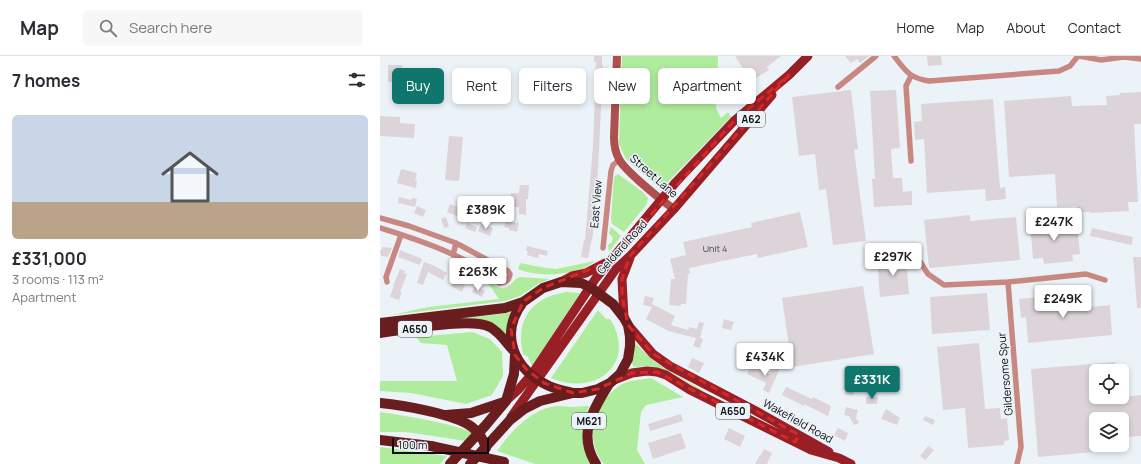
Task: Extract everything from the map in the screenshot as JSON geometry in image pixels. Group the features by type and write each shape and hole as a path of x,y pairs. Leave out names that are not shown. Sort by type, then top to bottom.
{"highway":[{"path":"510,420 534,403 573,393 590,392 612,381 620,374 628,359 630,346 626,321 612,304 594,290 581,283 561,282 543,288 523,302"},
{"name":"A650","path":"380,323 489,311 523,302"},
{"name":"Gelderd Road","path":"450,464 506,401 514,374 514,352 510,337 513,318 523,302"},
{"name":"A650","path":"380,333 465,323 479,324 490,327 494,330 514,352"},
{"path":"514,352 522,365 535,377 549,386 573,393"},
{"name":"M621","path":"596,464 588,444 588,421 612,381"},
{"path":"442,415 471,413 506,401"},
{"path":"380,404 396,405 442,415 465,423 479,433 486,448"},
{"name":"Gelderd Road","path":"474,462 510,420"},
{"path":"380,440 431,446 508,463"}],"main road":[{"name":"Gelderd Road","path":"594,290 630,256 674,209 789,75 808,56"},
{"name":"Gelderd Road","path":"510,420 535,377 594,290 610,261 661,199 734,121 789,75"},
{"path":"626,321 622,279 630,256"},
{"path":"561,282 572,276 586,273 610,261"},
{"name":"Wakefield Road","path":"626,321 653,354 670,366 797,438"},
{"name":"Wakefield Road","path":"612,381 632,373 647,371 666,375 690,390 851,464"},
{"name":"Gelderd Road","path":"506,401 535,377"}],"street":[{"path":"617,56 614,137 615,149 619,160"},
{"path":"838,87 876,56"},
{"path":"894,56 911,76 918,80 929,81 1059,71 1070,66 1079,56 1101,60 1124,58 1141,59"},
{"path":"910,161 906,86 911,76"},
{"name":"Street Lane","path":"619,160 626,168 674,209"},
{"name":"East View","path":"603,248 606,239 611,171 613,166 619,160"},
{"path":"380,218 456,243 508,271 510,274 509,279 504,283 498,283 477,266 380,228"},
{"path":"389,231 392,221"},
{"path":"387,282 386,277 401,235"},
{"path":"452,255 456,243"},
{"path":"919,260 928,274 944,285 1008,282 1086,274 1105,280"},
{"name":"Gildersome Spur","path":"1008,282 1021,446 1017,464"}],"highlighted area":[{"path":"789,75 630,256 622,279 622,296 628,325 653,354 799,435 795,442 657,372 632,373 598,389 573,393 544,383 526,369 515,355 511,329 523,302 543,288 610,261 734,121"}],"green space":[{"path":"622,56 718,56 718,68 658,68 658,104 716,104 716,108 721,118 728,112 731,117 664,186 656,185 626,159 619,144 620,104 650,104 650,68 622,68"},
{"path":"618,174 643,192 648,198 647,204 624,232 612,224 611,219 614,177"},
{"path":"611,227 621,236 609,252 608,245 612,242 613,238 609,233"},
{"path":"595,261 578,270 557,274 536,274 518,269 520,263 556,269"},
{"path":"520,277 550,279 538,284 520,296 505,301 392,315 428,307 499,299 491,287 484,281 489,280 497,287 506,288"},
{"path":"567,292 580,293 532,366 528,357 523,354 521,341 524,320 529,312 544,299"},
{"path":"598,310 606,319 610,319 617,335 619,350 615,362 608,372 596,380 583,383 567,383 551,378"},
{"path":"514,311 508,337 467,320 467,318"},
{"path":"472,332 490,339 502,352 503,376 492,395 466,404 411,393 380,391 380,381 457,381 447,345 421,343 416,337"},
{"path":"632,339 655,362 702,390 701,391 663,369 645,366 634,367 630,361"},
{"path":"651,378 683,397 646,405 641,412 637,450 645,464 604,464 594,444 593,433 594,422 603,402 610,393 622,384 630,381"},
{"path":"554,406 589,406 584,422 583,435 591,464 535,464 497,451 520,424 535,413"},
{"path":"380,412 438,422 472,432 466,441 406,432 380,432"},
{"path":"380,447 447,456 440,464 380,464"}],"building":[{"path":"594,56 602,56 603,68 596,68 596,62 594,62"},
{"path":"735,56 781,56 767,67 769,70 756,78 756,68 743,68"},
{"path":"845,56 869,56 860,63 857,59 851,63"},
{"path":"927,56 941,56 942,65 928,66"},
{"path":"388,65 402,65 402,68 392,68 392,82 388,82"},
{"path":"851,90 858,149 854,150 866,241 833,245 826,189 819,190 815,154 799,156 792,97"},
{"path":"896,90 900,148 891,149 893,178 902,178 903,192 912,191 912,205 874,207 872,179 875,179 870,91"},
{"path":"1141,92 1141,124 1134,124 1138,202 1128,202 1129,211 1091,213 1077,212 1077,206 1057,207 1055,174 1009,177 1004,101 1071,96 1072,106 1107,105 1106,96 1120,95 1120,93"},
{"path":"993,99 1000,188 1005,187 1006,199 986,201 985,189 927,193 924,139 915,140 914,122 922,121 921,104"},
{"path":"594,104 601,104 596,205 593,234 588,258 581,257 585,240 593,146"},
{"path":"380,116 400,117 400,123 415,124 414,138 380,136"},
{"path":"449,136 463,137 459,181 445,180"},
{"path":"401,169 417,173 415,180 417,181 416,188 397,183"},
{"path":"520,185 529,185 528,199 526,199 526,215 519,214 519,207 510,207 511,193 519,193"},
{"path":"399,197 411,200 412,198 417,199 415,207 398,203"},
{"path":"450,204 461,208 457,216 447,212"},
{"path":"417,206 426,210 423,217 414,213"},
{"path":"800,212 808,247 758,258 757,254 689,268 690,273 688,274 686,304 681,304 681,306 669,305 671,279 675,279 670,259 686,255 683,242 752,227 751,223"},
{"path":"970,215 970,221 1016,217 1020,260 929,268 924,220"},
{"path":"446,217 449,227 444,228 441,219"},
{"path":"506,221 519,223 517,232 504,227"},
{"path":"1053,221 1054,227 1077,224 1080,254 1072,255 1073,261 1044,264 1043,258 1033,259 1030,223"},
{"path":"467,223 477,227 475,232 465,228"},
{"path":"481,224 493,228 490,236 478,231"},
{"path":"1092,228 1133,237 1132,245 1090,236"},
{"path":"527,246 548,251 547,256 539,254 538,258 527,255"},
{"path":"382,247 392,248 388,257 381,256 380,250 382,250"},
{"path":"400,250 422,259 420,265 398,257"},
{"path":"906,257 909,294 880,297 877,259"},
{"path":"1133,257 1141,257 1141,308 1137,308"},
{"path":"424,262 447,273 443,280 428,272 423,285 417,283"},
{"path":"400,269 405,271 404,273 407,274 400,292 402,292 399,300 390,297"},
{"path":"454,280 465,285 462,292 451,286"},
{"path":"475,286 485,291 482,297 472,292"},
{"path":"863,286 874,354 792,367 782,298"},
{"path":"987,293 990,330 932,334 930,297"},
{"path":"1070,294 1072,309 1110,305 1112,335 1028,343 1026,317 1021,318 1019,299"},
{"path":"645,296 654,298 652,304 675,316 671,325 688,330 689,327 697,329 699,322 704,323 700,338 703,339 700,348 693,346 696,338 668,331 646,319 652,307 643,305"},
{"path":"724,319 734,322 731,330 722,328"},
{"path":"979,343 985,409 1000,408 1001,419 1007,418 1009,440 1004,441 1004,445 968,448 965,408 943,410 937,347"},
{"path":"692,358 704,363 699,373 688,367"},
{"path":"1115,362 1115,364 1091,364"},
{"path":"1089,364 1089,404 1129,404 1129,396 1141,395 1141,436 1129,437 1129,412 1089,412 1089,452 1094,452 1038,457 1031,369"},
{"path":"774,365 780,368 769,393 763,390 766,383 747,374 751,366 770,374"},
{"path":"846,383 854,384 853,395 845,394"},
{"path":"786,387 812,399 813,397 831,406 828,416 782,395"},
{"path":"866,397 878,397 877,404 866,404"},
{"path":"846,407 858,410 856,418 859,423 854,425 849,416 844,415"},
{"path":"886,409 900,418 897,425 881,419"},
{"path":"681,414 683,421 650,431 648,424"},
{"path":"925,416 935,420 933,425 923,420"},
{"path":"729,428 745,436 740,447 724,439"},
{"path":"838,428 848,433 845,441 834,435"},
{"path":"681,433 686,448 653,459 648,443"},
{"path":"928,446 934,450 925,460 920,456"},
{"path":"764,449 772,453 767,464 755,464 761,455"}]}
